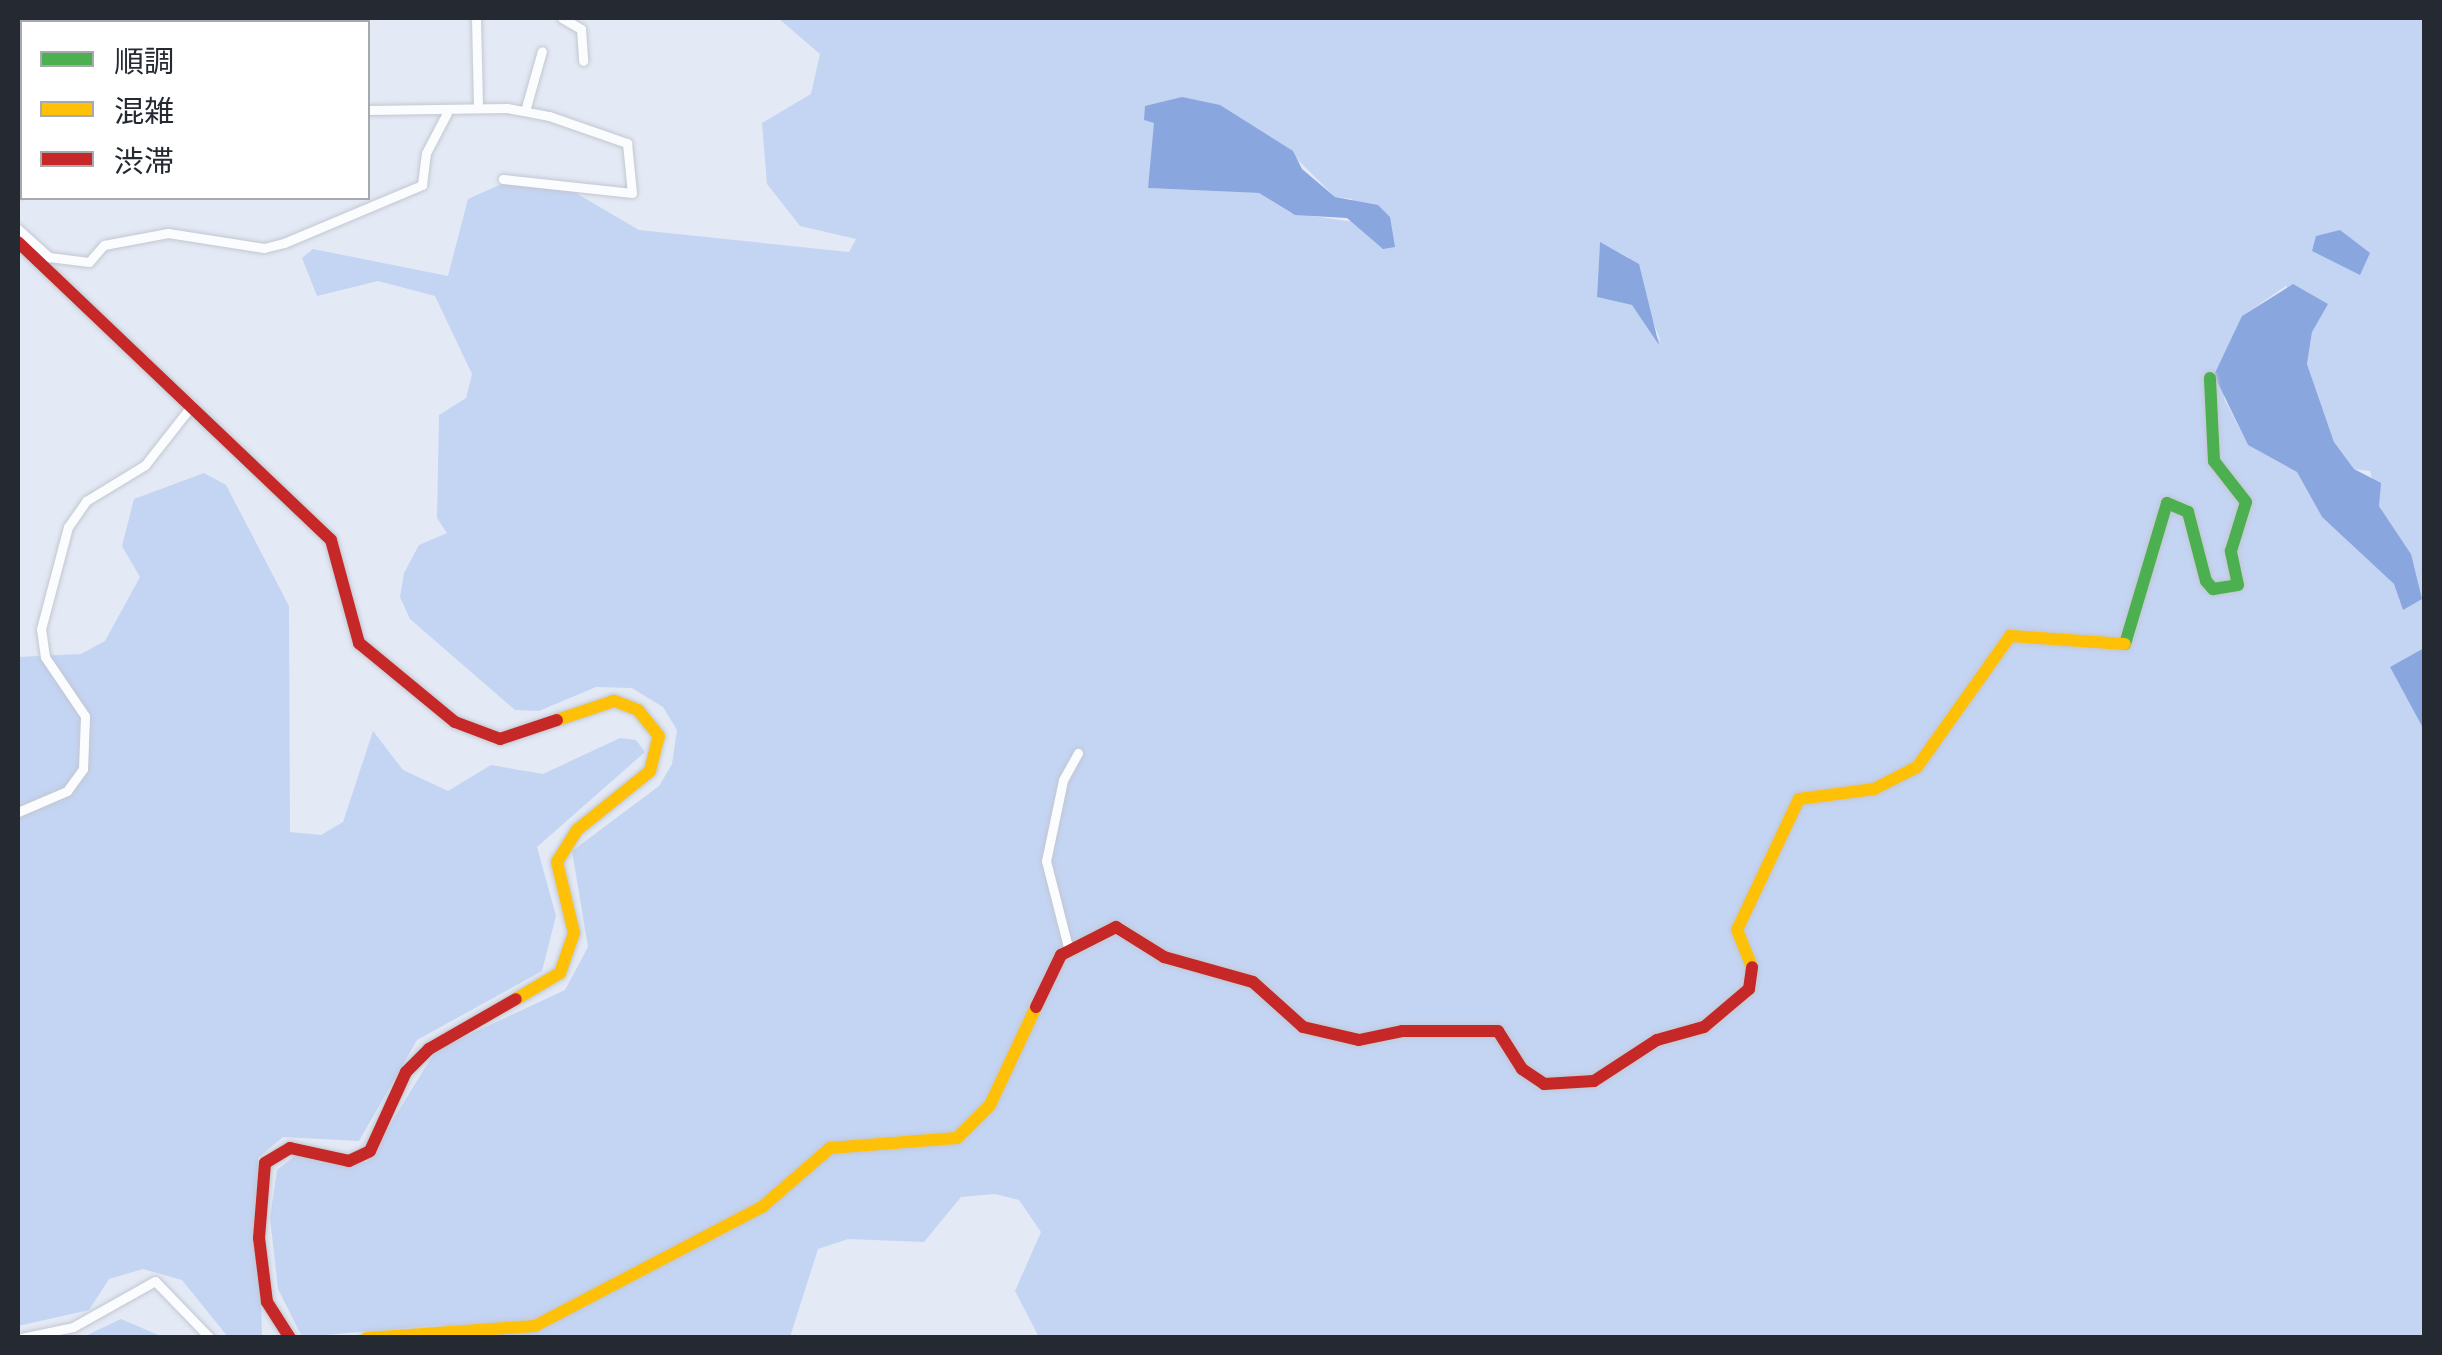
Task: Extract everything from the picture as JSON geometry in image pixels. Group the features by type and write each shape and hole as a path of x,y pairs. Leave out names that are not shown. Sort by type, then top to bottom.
{"street":[{"path":"476,18 478,108"},
{"path":"562,18 581,29 583,60"},
{"path":"525,111 542,51"},
{"path":"370,110 525,111 627,143 632,193 502,178"},
{"path":"18,229 49,257 88,262 104,245 168,233 264,248 284,243 422,185 426,152 447,113"},
{"path":"18,242 194,403 331,540 359,643 455,722 500,738 614,701 638,710 659,736 650,771 576,830 558,862 574,933 560,973 428,1049 406,1072 370,1152 349,1161 290,1148 264,1164 259,1238 267,1302 290,1338"},
{"path":"1068,947 1130,930 1164,957 1253,982 1300,1026 1359,1040 1402,1031 1498,1030 1522,1068 1544,1084 1594,1080 1657,1040 1704,1027 1750,989 1753,963 1736,930 1799,798 1874,789 1917,767 2010,636 2120,650 2133,638 2167,503 2188,512 2206,582 2213,588 2238,585 2232,537 2246,502 2214,462 2210,378"},
{"path":"18,812 68,792 84,769 85,716 45,657 41,629 68,527 86,501 145,465 194,403"},
{"path":"366,1338 535,1326 762,1207 830,1148 956,1138 990,1105 1068,947 1046,860 1063,780 1078,753"},
{"path":"21,1338 74,1326 155,1280 210,1338"}],"shaded area":[{"path":"778,18 2424,18 2424,648 2390,667 2424,730 2424,1337 1039,1337 1015,1291 1041,1232 1019,1200 995,1194 961,1197 924,1242 848,1239 818,1249 790,1337 464,1338 441,1325 302,1337 278,1289 270,1218 277,1170 296,1155 367,1162 436,1050 565,990 588,947 572,851 659,786 672,764 677,730 663,707 632,688 596,687 539,711 515,710 410,619 400,597 404,573 419,545 447,533 437,518 439,415 466,398 472,374 435,296 378,281 317,296 302,258 313,249 448,276 468,199 506,182 574,192 639,230 849,252 856,239 800,226 767,184 762,123 811,94 820,54","holes":["1182,97 1293,155 1335,197 1352,199 1376,243 1355,222 1291,213 1259,193 1148,188 1159,107","1600,243 1628,257 1661,342 1632,305 1597,297","2286,286 2312,332 2307,364 2334,442 2354,469 2370,471 2379,506 2411,554 2403,609 2394,584 2322,517 2297,472 2248,445 2224,398 2242,316"]},
{"path":"204,473 226,485 289,606 290,832 321,835 343,822 373,731 403,770 448,791 491,765 543,774 620,738 636,740 645,752 537,847 556,916 542,971 417,1040 359,1141 283,1137 258,1158 262,1337 228,1337 182,1280 143,1269 109,1279 89,1310 18,1326 18,657 81,654 105,641 140,577 122,546 134,499"},
{"path":"121,1319 163,1337 76,1337 85,1336"}],"water":[{"path":"1182,97 1220,105 1293,151 1302,169 1335,197 1378,205 1390,217 1395,247 1383,249 1347,218 1295,215 1259,193 1148,188 1154,123 1144,120 1145,106"},
{"path":"2340,230 2370,253 2360,275 2312,251 2316,236"},
{"path":"1600,242 1639,264 1659,345 1632,305 1597,297"},
{"path":"2293,284 2328,304 2312,332 2307,364 2334,442 2354,469 2381,483 2379,506 2411,554 2422,599 2403,610 2394,584 2322,517 2297,472 2248,445 2214,375 2242,316"},
{"path":"2424,648 2424,730 2390,667"}],"traffic: fast":[{"path":"2125,644 2167,503 2188,512 2206,581 2213,589 2238,585 2231,551 2246,502 2214,461 2210,378"}],"traffic: slow":[{"path":"1752,967 1737,930 1799,799 1874,789 1917,767 2010,636 2125,644"},
{"path":"516,999 560,973 574,933 557,862 577,830 650,771 659,736 638,710 614,701 557,720"},
{"path":"367,1338 535,1326 762,1207 830,1148 957,1138 990,1105 1036,1007"}],"traffic: jam":[{"path":"18,242 331,540 359,643 455,722 500,739 557,720"},
{"path":"1036,1007 1061,955 1116,927 1164,957 1253,982 1303,1027 1359,1040 1402,1031 1498,1031 1522,1069 1544,1084 1594,1081 1657,1040 1704,1027 1749,989 1752,967"},
{"path":"290,1338 267,1302 259,1238 265,1163 290,1148 349,1161 370,1151 406,1072 429,1049 516,999"}]}
